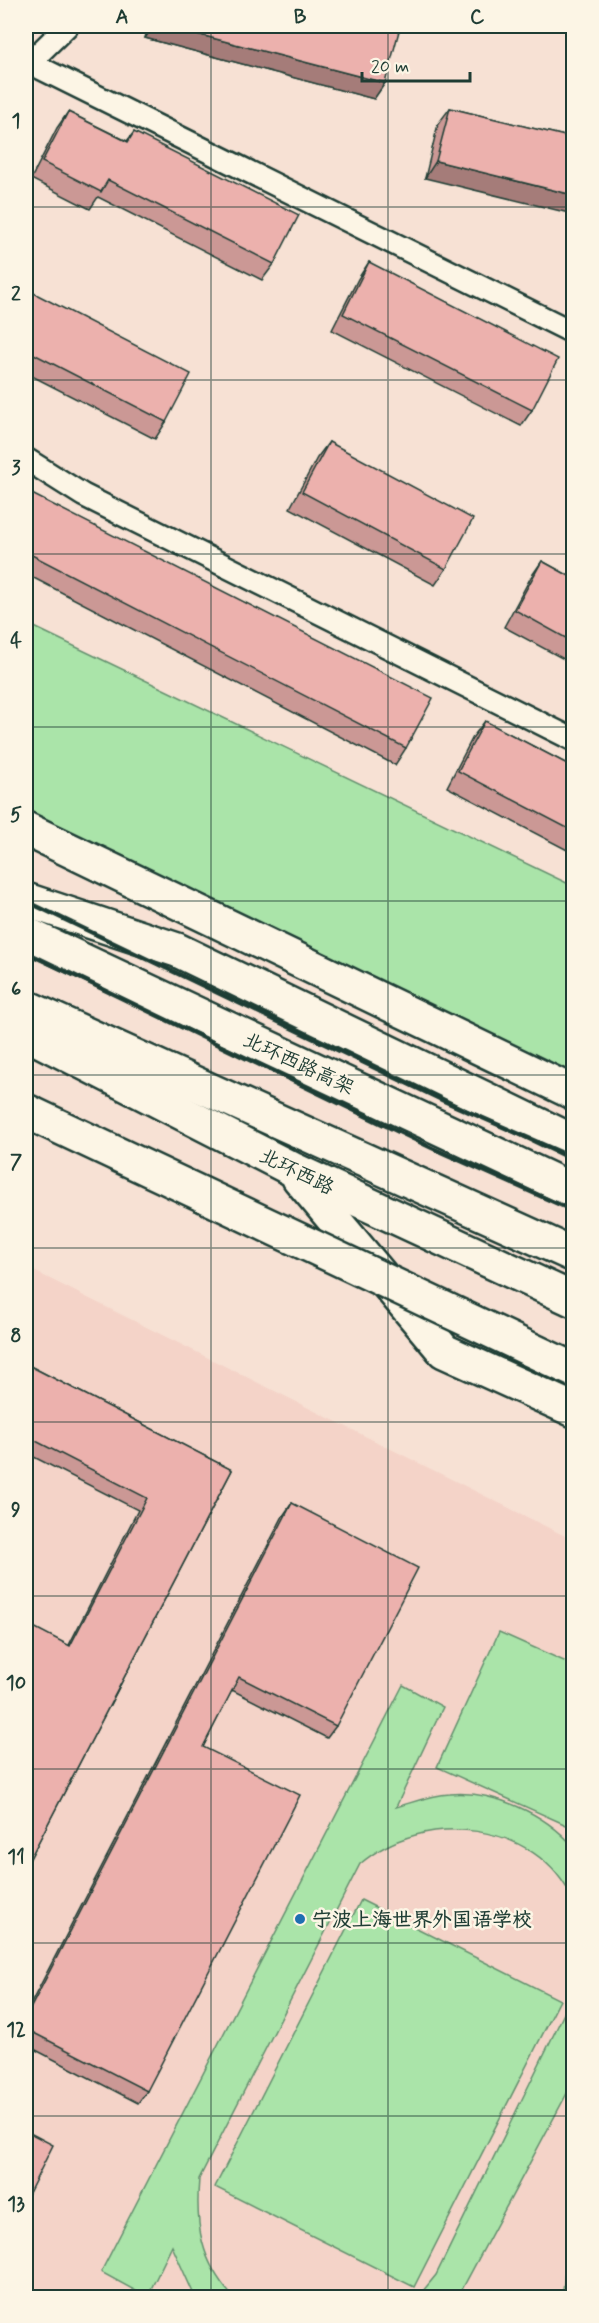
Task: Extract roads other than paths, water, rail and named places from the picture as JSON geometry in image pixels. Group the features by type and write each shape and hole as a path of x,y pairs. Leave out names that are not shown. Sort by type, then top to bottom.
{"main road":[{"path":"26,829 573,1093"},
{"path":"26,900 177,950 573,1142"},
{"name":"北环西路高架","path":"26,934 573,1191"},
{"path":"26,1007 573,1255"},
{"name":"北环西路","path":"26,1033 292,1169 573,1300"},
{"path":"26,1111 573,1371"},
{"path":"292,1169 444,1351 573,1410"}],"lane":[{"path":"68,26 26,63 573,333"},
{"path":"26,459 83,495 573,740"}],"railway":[{"path":"26,901 444,1101 574,1158"},
{"path":"26,952 432,1148 574,1211"}],"place":[{"name":"宁波上海世界外国语学校","path":"300,1919"}]}
